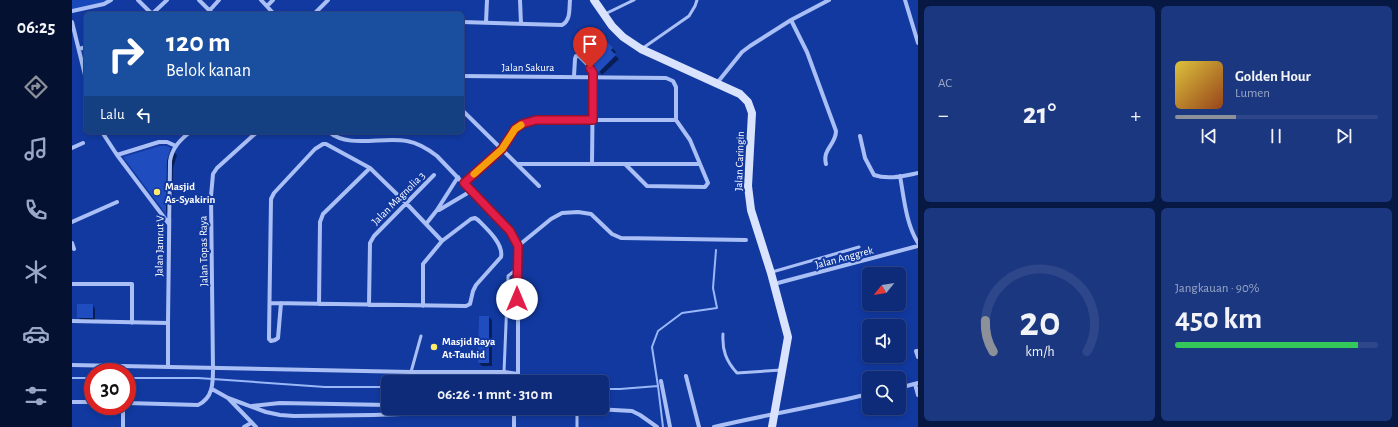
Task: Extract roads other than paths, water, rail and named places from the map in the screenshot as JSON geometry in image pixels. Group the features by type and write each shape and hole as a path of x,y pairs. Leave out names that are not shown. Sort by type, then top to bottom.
{"main road":[{"name":"Jalan Caringin","path":"594,0 612,26 623,37 641,49 717,82 740,94 748,102 752,113 748,186 751,210 771,273 788,337 773,414 772,427"}],"street":[{"path":"72,11 104,4 111,0"},
{"path":"138,0 150,12"},
{"path":"154,12 167,0"},
{"path":"199,0 210,10 219,0"},
{"path":"260,0 272,12"},
{"path":"266,6 273,0"},
{"path":"316,12 328,0"},
{"path":"486,23 487,0"},
{"path":"520,0 521,24"},
{"path":"464,22 562,25 566,23 568,18 570,0"},
{"path":"717,82 742,52 791,20 829,0"},
{"path":"905,0 918,43"},
{"path":"791,20 807,52 836,132 836,137 826,152 826,164"},
{"path":"72,22 84,70"},
{"path":"79,49 84,48"},
{"path":"574,76 575,59 576,56 579,56 590,68 593,76 592,163"},
{"name":"Jalan Sakura","path":"464,76 593,76 666,78 672,81 676,87 676,120"},
{"path":"464,112 539,186"},
{"path":"464,183 502,149 515,129 522,124 536,120 676,120 690,140 708,183 705,187 647,186 625,164"},
{"path":"103,134 117,156 169,224"},
{"name":"Jalan Jamrut V","path":"168,367 170,161 171,154 176,146 188,134"},
{"name":"Jalan Topas Raya","path":"213,387 213,174 217,168 255,134"},
{"path":"72,365 213,369 504,372 518,374 518,246 510,231 437,156 424,146 407,141 341,139 332,134"},
{"path":"860,136 865,158 874,175 881,178 918,172"},
{"path":"117,156 159,142 166,142 176,146"},
{"path":"72,148 83,143"},
{"path":"281,303 278,338 271,341 269,339 271,199 274,193 315,149 323,144 326,144 370,168 442,241"},
{"path":"517,164 700,164"},
{"path":"320,304 320,222 323,214 370,168"},
{"name":"Jalan Magnolia 3","path":"370,305 370,243 374,236 434,175"},
{"path":"900,176 913,235 918,242"},
{"path":"426,224 437,210 458,177"},
{"path":"437,210 471,191"},
{"path":"72,222 117,202"},
{"path":"518,246 551,219 562,213 578,212 591,214 612,234 621,238 746,240"},
{"path":"270,303 423,306 466,306 470,304 476,285 502,257 502,253 496,240 475,218 467,221 442,241 423,264 423,306"},
{"path":"72,244 74,249"},
{"name":"Jalan Anggrek","path":"774,284 918,246"},
{"path":"72,284 132,284 132,323"},
{"path":"72,321 168,323"},
{"path":"918,351 916,351 918,357"},
{"path":"686,376 699,427"},
{"path":"661,381 670,427"},
{"path":"906,386 917,384 918,395"},
{"path":"136,403 198,405 202,403 209,395 213,387 228,398 256,427"},
{"path":"714,427 862,396"},
{"path":"228,398 280,415 294,416 381,413"},
{"path":"72,402 84,402"},
{"path":"251,406 280,403 381,405"},
{"path":"609,410 632,411 640,414 658,427"},
{"path":"123,415 123,427"},
{"path":"514,415 514,427"},
{"path":"244,427 251,423"}],"lane":[{"path":"603,15 634,0"},
{"path":"641,49 689,16 697,0"},
{"path":"771,273 859,247"},
{"path":"504,372 508,276 517,269"},
{"path":"723,334 724,352 737,373 782,370"},
{"path":"411,372 421,336"},
{"path":"577,415 577,427"}],"waterway":[{"path":"658,386 652,347 658,331 682,313 717,308 713,288 716,250"},
{"path":"72,378 84,378"},
{"path":"136,378 198,378 325,387 381,387"},
{"path":"609,389 658,386 663,427"}],"place":[{"name":"Masjid As-Syakirin","path":"157,192"},
{"name":"Masjid Raya At-Tauhid","path":"434,347"}]}
